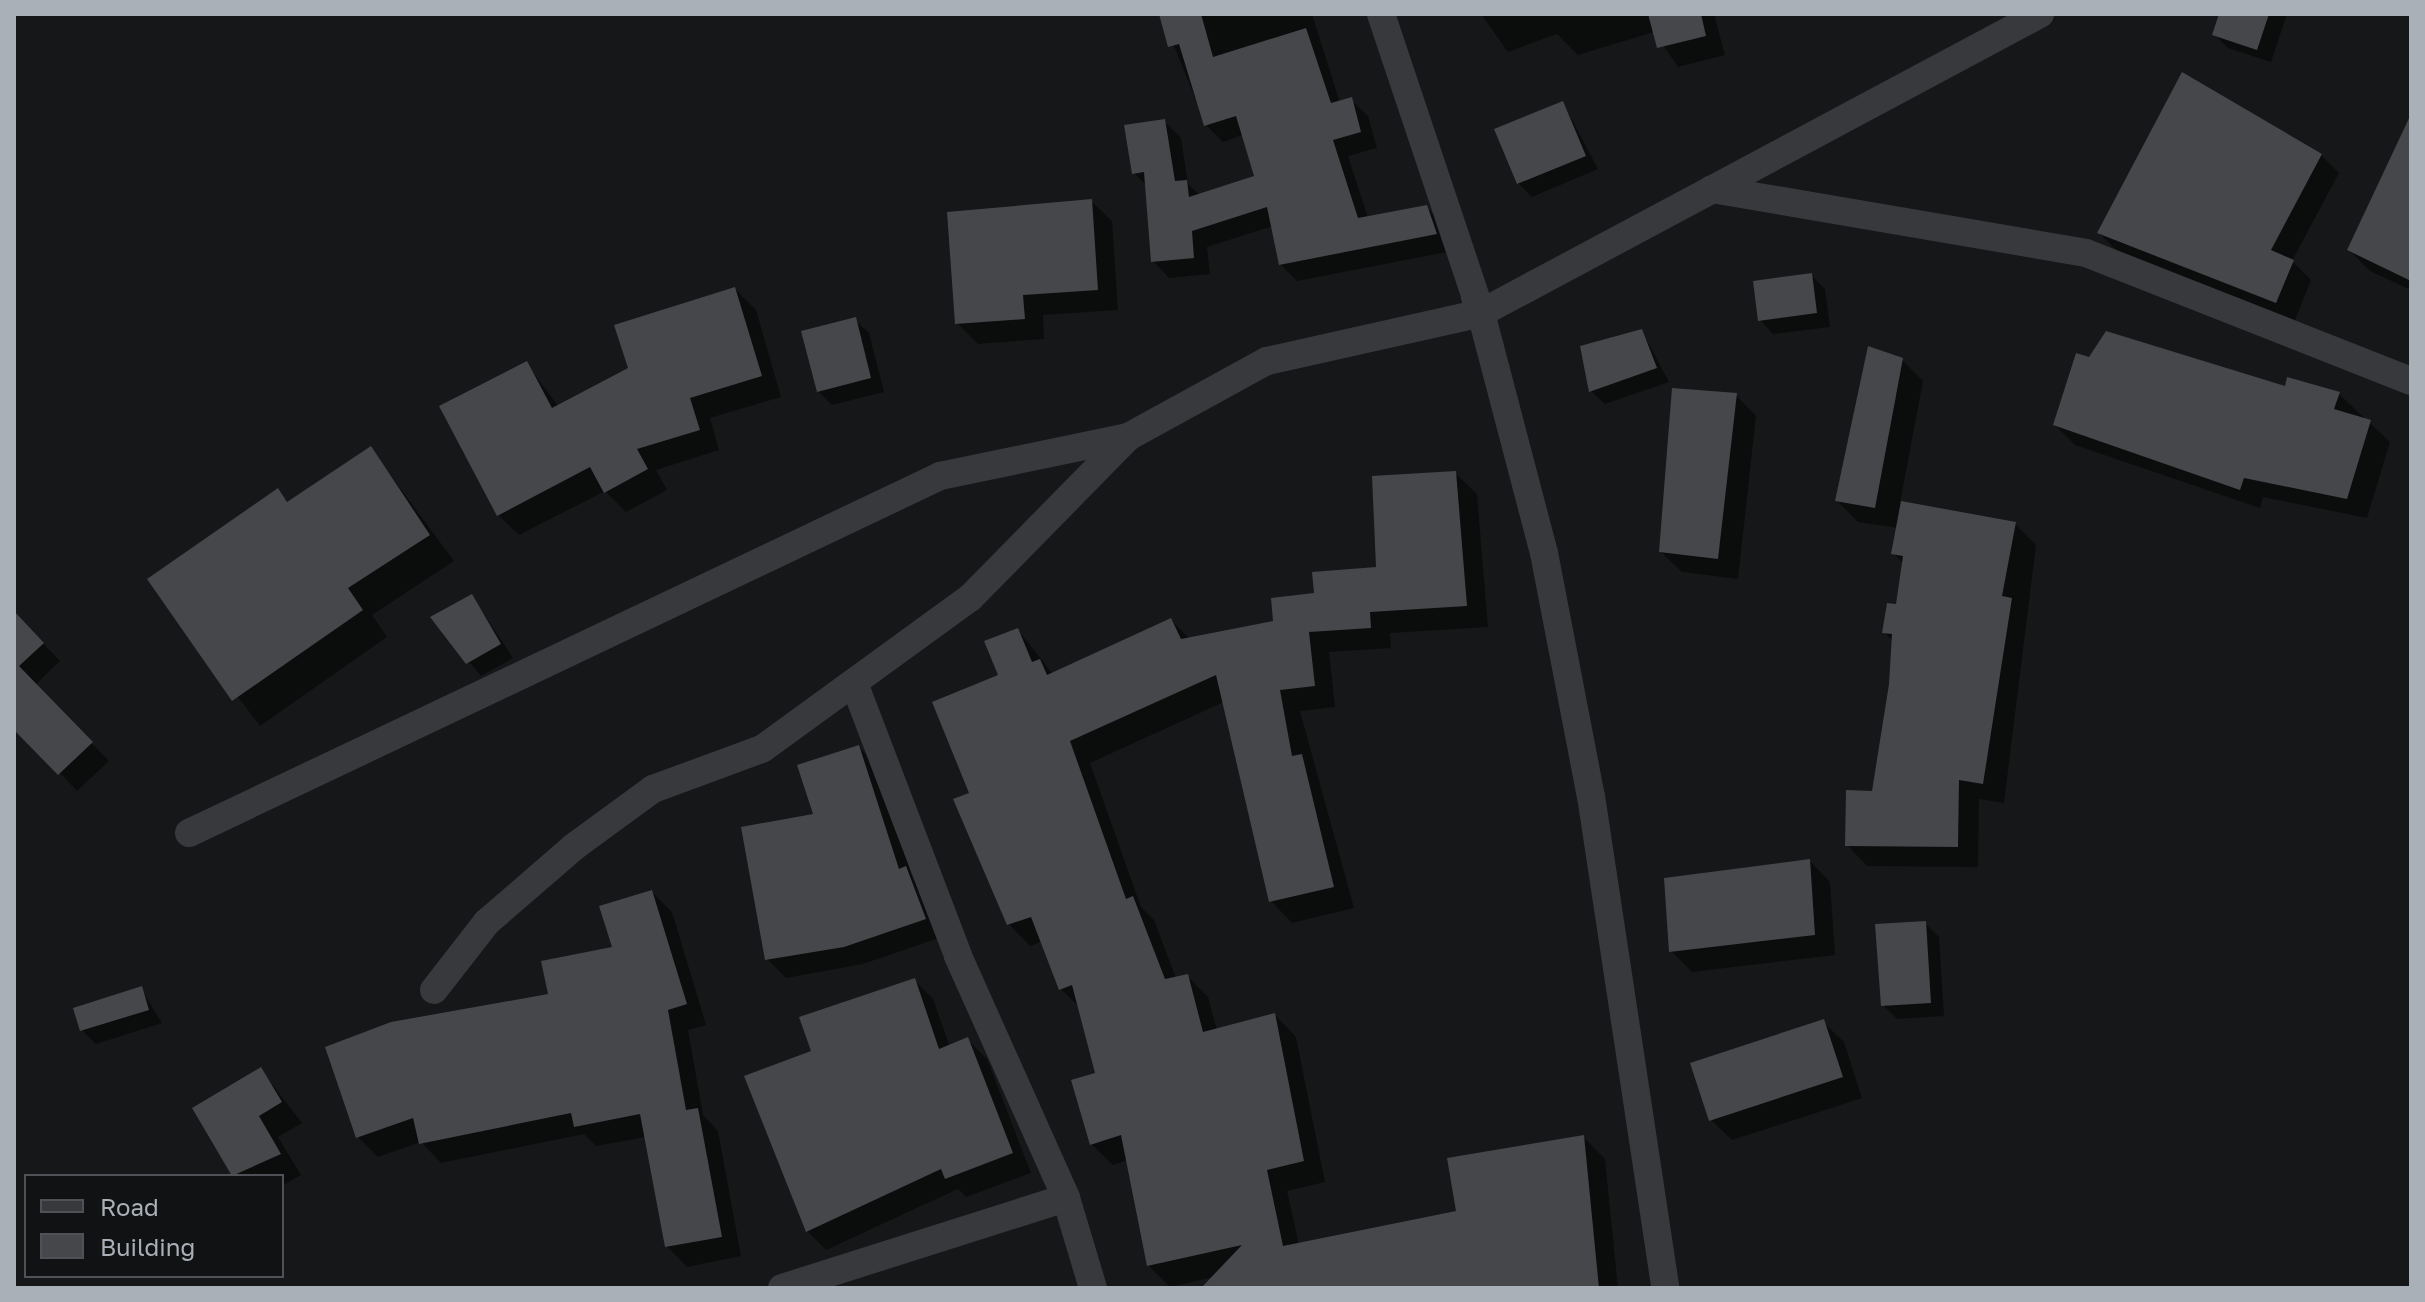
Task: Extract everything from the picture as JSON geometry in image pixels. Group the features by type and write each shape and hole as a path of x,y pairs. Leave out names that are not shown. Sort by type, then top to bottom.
{"street":[{"path":"1379,14 1481,313 1544,553 1588,781 1665,1288"},
{"path":"434,990 487,922 575,846 653,789 762,749 970,598 1128,437 1267,361 1481,313 2040,14"},
{"path":"1712,189 2086,253 2411,381"},
{"path":"1481,313 1596,927 1650,1288"},
{"path":"189,833 940,476 1128,437"},
{"path":"854,683 958,956 1066,1198 1093,1288"},
{"path":"782,1288 1066,1198"}],"building":[{"path":"1159,14 1201,14 1213,57 1306,28 1331,103 1352,97 1361,132 1333,140 1358,218 1427,205 1437,234 1279,265 1267,207 1192,231 1194,258 1151,262 1144,172 1132,174 1124,125 1165,119 1175,181 1187,180 1189,197 1254,176 1236,116 1204,126 1179,44 1168,47"},
{"path":"1648,14 1701,14 1706,36 1657,48"},
{"path":"2219,14 2269,14 2257,50 2212,35"},
{"path":"2182,72 2322,154 2271,250 2294,260 2276,303 2097,233"},
{"path":"1563,101 1586,156 1517,184 1494,129"},
{"path":"2411,114 2411,281 2347,250"},
{"path":"1092,199 1098,290 1023,295 1025,319 955,324 947,212"},
{"path":"1812,273 1817,313 1758,321 1753,281"},
{"path":"735,287 762,376 690,398 700,430 637,449 648,469 604,493 590,467 497,516 439,406 527,361 552,408 628,368 614,325"},
{"path":"856,317 871,378 817,392 801,331"},
{"path":"1642,329 1657,368 1589,392 1580,346"},
{"path":"2106,331 2285,386 2287,377 2340,392 2334,409 2371,420 2347,499 2244,478 2240,490 2053,425 2076,353 2089,357"},
{"path":"1868,346 1903,358 1875,508 1835,501"},
{"path":"1672,388 1737,393 1718,559 1659,552"},
{"path":"371,446 430,535 348,588 363,610 232,701 147,579 278,488 287,502"},
{"path":"1456,471 1467,606 1370,612 1371,628 1309,632 1315,686 1280,690 1292,756 1302,754 1334,887 1269,902 1216,675 1070,741 1126,899 1133,896 1165,979 1188,974 1203,1032 1275,1013 1304,1161 1267,1170 1283,1246 1456,1211 1447,1158 1584,1135 1599,1288 1201,1288 1242,1245 1147,1266 1121,1135 1090,1145 1071,1080 1095,1073 1072,985 1059,990 1031,917 1007,925 953,799 969,793 932,702 998,675 984,641 1018,628 1032,662 1040,659 1047,675 1171,618 1181,639 1273,621 1271,598 1314,593 1312,572 1376,567 1372,476"},
{"path":"1901,501 2016,522 2002,596 2012,598 1983,784 1959,780 1958,847 1845,846 1846,790 1872,791 1889,684 1892,634 1882,633 1887,603 1896,604 1903,556 1891,554"},
{"path":"472,594 501,644 466,664 430,617"},
{"path":"14,611 44,643 19,666 93,742 58,775 14,730"},
{"path":"859,745 899,869 906,866 926,919 844,947 765,960 741,827 813,814 797,765"},
{"path":"1810,859 1815,935 1669,952 1664,878"},
{"path":"652,890 687,1004 668,1010 686,1110 698,1108 722,1237 665,1247 640,1114 574,1127 571,1113 419,1144 413,1118 356,1138 325,1047 391,1022 548,994 541,961 612,947 599,906"},
{"path":"1926,921 1931,1003 1881,1006 1875,924"},
{"path":"915,978 939,1049 968,1037 1013,1153 945,1179 941,1169 806,1232 744,1076 811,1051 799,1017"},
{"path":"142,986 149,1010 80,1031 73,1008"},
{"path":"1824,1019 1843,1077 1709,1121 1690,1063"},
{"path":"261,1067 282,1102 259,1116 281,1154 231,1174 192,1108"}]}
